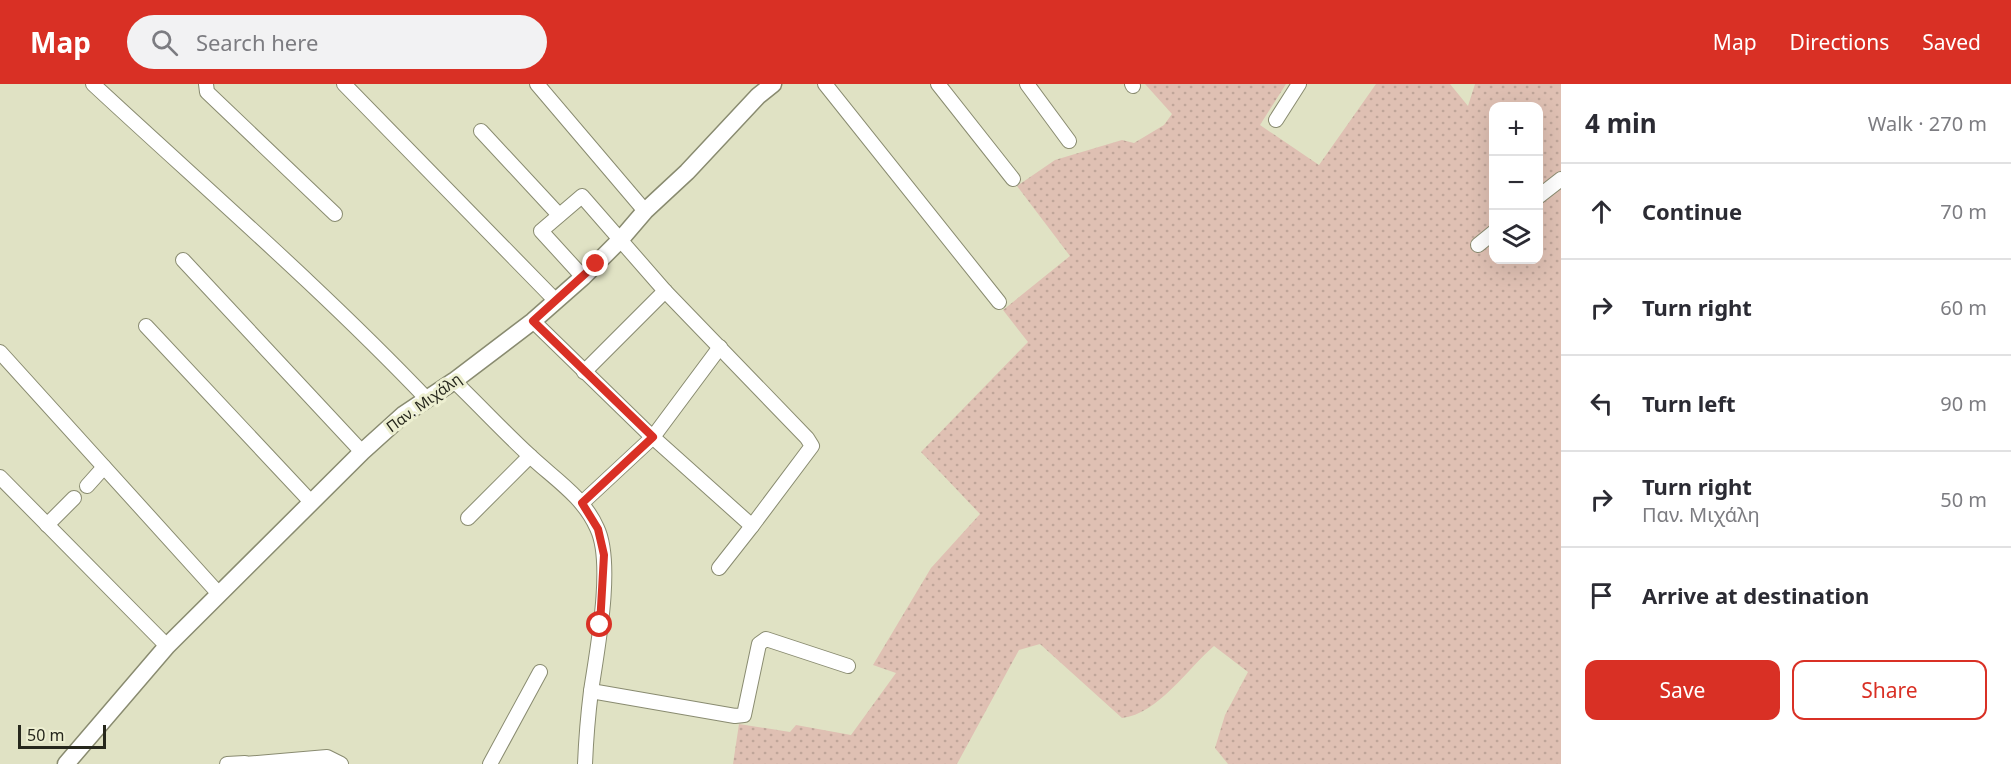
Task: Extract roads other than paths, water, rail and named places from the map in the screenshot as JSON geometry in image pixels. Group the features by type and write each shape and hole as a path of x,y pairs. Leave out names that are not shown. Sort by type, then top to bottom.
{"street":[{"path":"93,84 321,294 427,399"},
{"path":"206,84 207,92 334,214"},
{"path":"344,84 556,301"},
{"path":"537,84 645,211"},
{"name":"Παν. Μιχάλη","path":"66,764 167,646 362,452 403,415 454,381 533,321 583,277 758,96 773,84"},
{"path":"825,84 999,302"},
{"path":"938,84 1013,179"},
{"path":"1027,84 1069,141"},
{"path":"1276,120 1299,84"},
{"path":"480,131 559,215"},
{"path":"1543,193 1561,179"},
{"path":"583,277 541,231 582,196 665,291 807,438 812,446 718,568"},
{"path":"1478,245 1489,236"},
{"path":"183,260 362,452"},
{"path":"584,372 665,291"},
{"path":"533,321 653,437 752,526"},
{"path":"146,326 311,502"},
{"path":"582,503 653,437 720,347"},
{"path":"0,352 219,594"},
{"path":"454,381 530,456 582,503 598,529 604,555 602,609 591,691 585,764"},
{"path":"468,518 530,456"},
{"path":"87,486 104,467"},
{"path":"0,477 167,646"},
{"path":"47,525 74,498"},
{"path":"591,691 735,716 744,715 759,644 766,639 848,666"},
{"path":"490,764 540,672"},
{"path":"227,764 327,757 342,764"}]}
